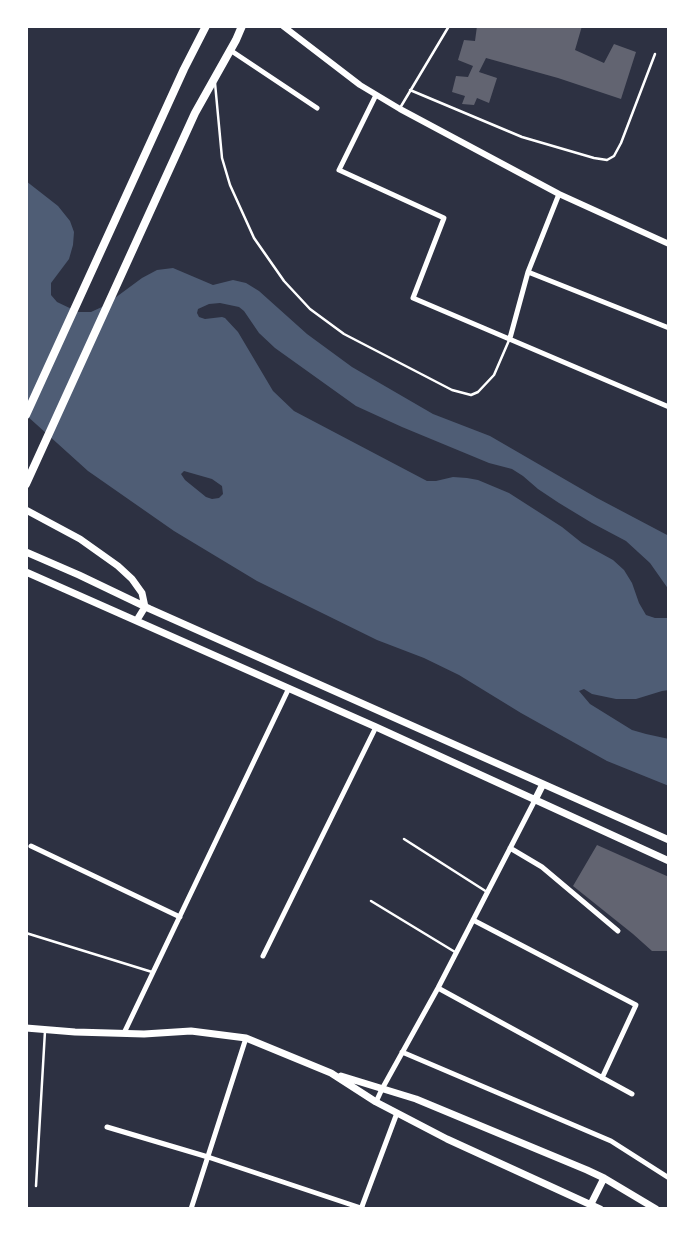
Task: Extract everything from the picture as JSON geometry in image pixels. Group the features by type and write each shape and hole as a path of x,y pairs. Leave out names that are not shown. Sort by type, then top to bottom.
{"highway":[{"path":"26,415 170,99 206,26"},
{"path":"26,484 195,113 242,26"}],"main road":[{"path":"26,510 80,539 118,566 132,579 142,593 145,607 136,620"},
{"path":"26,552 145,607 669,840"},
{"path":"26,572 376,727 669,861"},
{"path":"535,800 542,784"},
{"path":"26,1028 124,1033 191,1031 246,1038 331,1073 416,1099 604,1178 656,1209"},
{"path":"331,1073 376,1102 447,1139 600,1209"},
{"path":"590,1206 604,1178"}],"street":[{"path":"283,26 360,85 400,109 559,194 669,244"},
{"path":"230,50 316,108"},
{"path":"376,95 339,170 444,218 413,298 669,407"},
{"path":"510,338 528,272 559,194"},
{"path":"528,272 669,328"},
{"path":"124,1033 289,688"},
{"path":"263,956 376,727"},
{"path":"376,1102 438,988 535,800"},
{"path":"31,846 180,916"},
{"path":"510,848 542,867 618,930"},
{"path":"473,920 636,1005 602,1078"},
{"path":"438,988 632,1094"},
{"path":"191,1209 246,1038"},
{"path":"402,1052 612,1142 669,1178"},
{"path":"108,1127 208,1156 362,1208 398,1113"}],"lane":[{"path":"400,109 448,26"},
{"path":"410,90 522,137 607,160 614,156 621,143 655,54"},
{"path":"215,76 222,158 230,185 254,238 284,281 310,309 344,334 452,390 471,395 478,392 494,375 510,338"},
{"path":"404,839 487,892"},
{"path":"371,901 456,953"},
{"path":"26,932 154,972"},
{"path":"36,1186 45,1029"}],"water":[{"path":"26,181 58,206 70,221 74,232 69,259 51,283 51,295 57,302 78,312 91,312 104,306 142,278 157,270 173,268 213,285 233,280 246,283 259,291 307,334 352,367 433,414 490,436 597,498 669,536 669,590 650,563 626,541 559,503 512,469 489,463 356,406 275,348 259,333 244,311 239,307 220,303 209,304 198,309 199,317 205,319 225,318 238,332 273,391 294,411 427,481 453,477 467,478 478,480 509,493 562,527 582,543 613,560 624,570 646,615 655,618 669,618 669,690 636,699 616,699 592,694 584,689 579,691 590,704 632,730 669,739 669,786 607,761 521,713 459,675 424,658 377,640 257,581 174,531 88,471 26,415","holes":["184,471 212,479 222,486 223,494 219,498 212,499 206,497 185,480 181,474"]}],"building":[{"path":"477,26 582,26 575,50 604,63 614,44 636,52 621,99 558,78 486,58 479,72 497,78 489,103 477,98 474,105 462,104 465,96 452,92 456,76 468,77 473,66 458,60 464,40 475,41"},
{"path":"597,845 669,877 669,951 652,951 573,886"}]}
